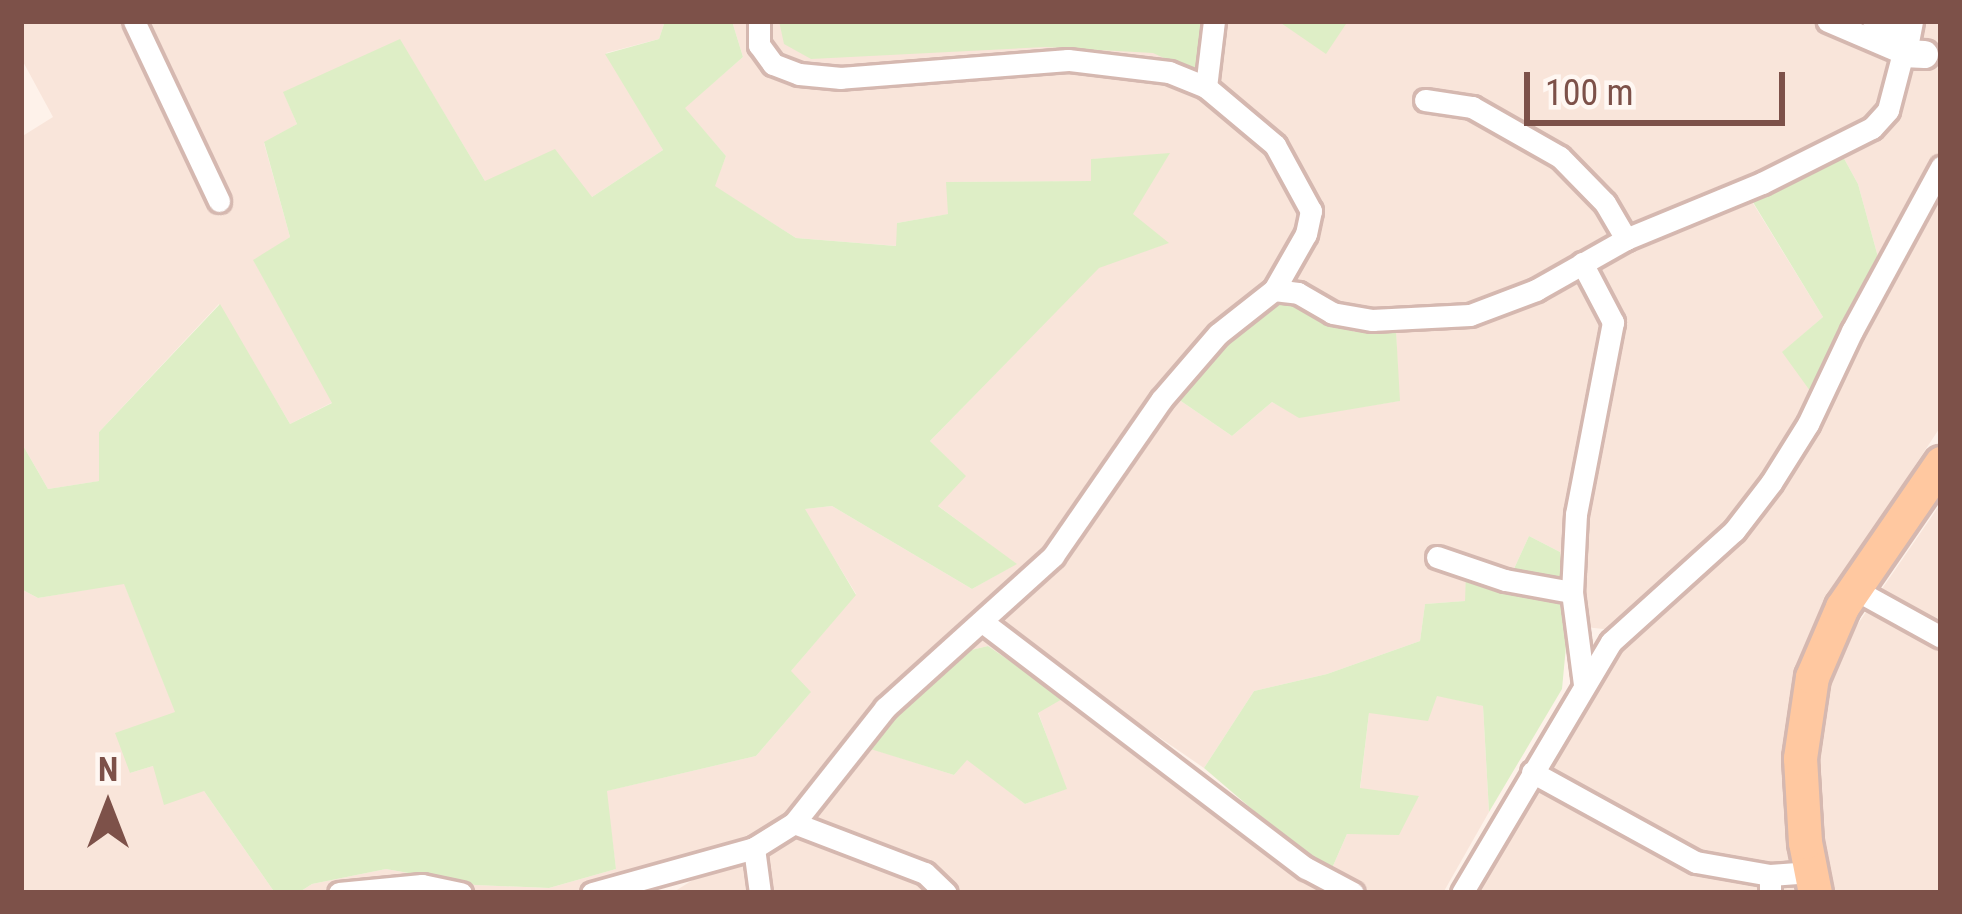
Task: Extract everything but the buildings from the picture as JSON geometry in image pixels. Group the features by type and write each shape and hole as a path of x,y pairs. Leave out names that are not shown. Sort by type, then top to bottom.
{"main road":[{"path":"1813,883 1801,788 1804,716 1819,658 1854,590 1941,463"}],"street":[{"path":"134,21 219,201"},
{"path":"592,893 754,848 794,823 886,708 1052,556 1160,400 1204,350 1274,290 1306,234 1311,211 1275,145 1206,87 1169,71 1068,60 841,78 799,74 773,64 759,45 758,21"},
{"path":"1206,87 1214,21"},
{"path":"1828,21 1917,46"},
{"path":"1873,21 1917,46"},
{"path":"1274,290 1298,293 1332,313 1415,322 1470,315 1536,290 1626,239 1762,183 1872,128 1888,110 1917,46"},
{"path":"1426,100 1472,107 1560,157 1605,203 1626,239"},
{"path":"1462,893 1611,642 1734,531 1771,483 1808,424 1852,331 1941,167"},
{"path":"1582,262 1613,322 1576,514 1572,592 1584,685"},
{"path":"1437,557 1505,580 1572,592"},
{"path":"1854,590 1941,637"},
{"path":"984,623 1306,868 1353,893"},
{"path":"1532,772 1696,862 1770,884 1813,883"},
{"path":"794,823 925,873 946,893"},
{"path":"754,848 760,893"},
{"path":"339,893 422,885 461,893"}],"shaded area":[{"path":"21,21 665,21 659,39 606,53 663,150 592,197 485,181 400,40 284,93 297,124 264,143 290,237 254,261 333,402 290,424 219,304 99,432 100,481 48,489 21,442 21,137 53,117 21,58"},
{"path":"732,21 1899,21 1915,30 1917,21 1941,21 1941,426 1827,599 1794,672 1782,757 1787,844 1797,893 1476,893 1561,735 1617,647 1739,536 1777,488 1826,404 1814,395 1804,418 1731,523 1643,595 1612,630 1568,625 1560,552 1529,536 1507,584 1467,572 1466,601 1425,604 1420,641 1327,674 1254,691 1204,768 1086,687 1065,698 1323,893 672,893 696,878 620,893 298,893 312,884 386,869 475,885 549,888 616,869 606,791 756,756 810,693 790,672 856,594 804,509 832,506 972,589 1016,564 937,505 965,476 930,441 1099,267 1168,243 1132,214 1169,154 1092,159 1091,181 947,182 949,214 897,223 897,246 796,238 714,186 726,156 684,108 743,57","holes":["1841,153 1858,184 1878,257 1813,394 1783,352 1823,317 1751,200","1278,297 1355,332 1396,331 1399,401 1299,417 1272,402 1232,436 1175,397 1246,317","988,646 1063,697 1038,712 1066,789 1025,804 967,759 954,775 866,747 963,652"]},
{"path":"1941,503 1941,893 1829,893 1814,784 1823,699 1853,631"},
{"path":"124,583 176,713 130,773 153,766 204,791 275,893 21,893 21,589 38,598"},
{"path":"1436,695 1483,706 1489,812 1443,893 1372,893 1329,875 1347,834 1419,797 1360,789 1369,713"}],"green space":[{"path":"665,21 732,21 743,57 685,108 726,156 715,186 796,238 896,246 897,223 948,214 946,182 1091,181 1091,159 1170,153 1133,214 1169,243 1099,268 930,441 966,476 938,506 1017,564 972,589 832,506 805,509 856,595 791,671 811,692 756,756 607,791 616,869 549,888 475,885 386,869 312,884 298,893 275,893 204,791 164,805 153,766 130,773 115,733 175,712 124,584 38,598 21,589 21,442 48,489 99,481 99,432 220,304 290,424 332,403 253,260 290,237 264,142 297,124 283,92 400,39 485,181 555,149 592,197 663,150 605,54 659,39"},
{"path":"779,21 1222,21 1212,80 1153,53 1045,47 811,59 784,44"},
{"path":"1278,21 1348,21 1326,54"},
{"path":"1841,153 1858,184 1878,257 1813,395 1782,352 1823,317 1751,199"},
{"path":"1279,297 1355,332 1396,330 1400,401 1299,418 1272,402 1232,436 1175,397 1246,317"},
{"path":"1529,536 1560,552 1568,625 1562,689 1489,812 1483,706 1437,696 1428,721 1369,713 1360,788 1419,796 1399,835 1347,834 1329,875 1204,768 1254,691 1327,674 1420,641 1425,604 1465,601 1466,572 1507,584"},
{"path":"988,646 1064,698 1038,713 1067,789 1025,804 967,760 954,775 864,747 963,652"}]}
